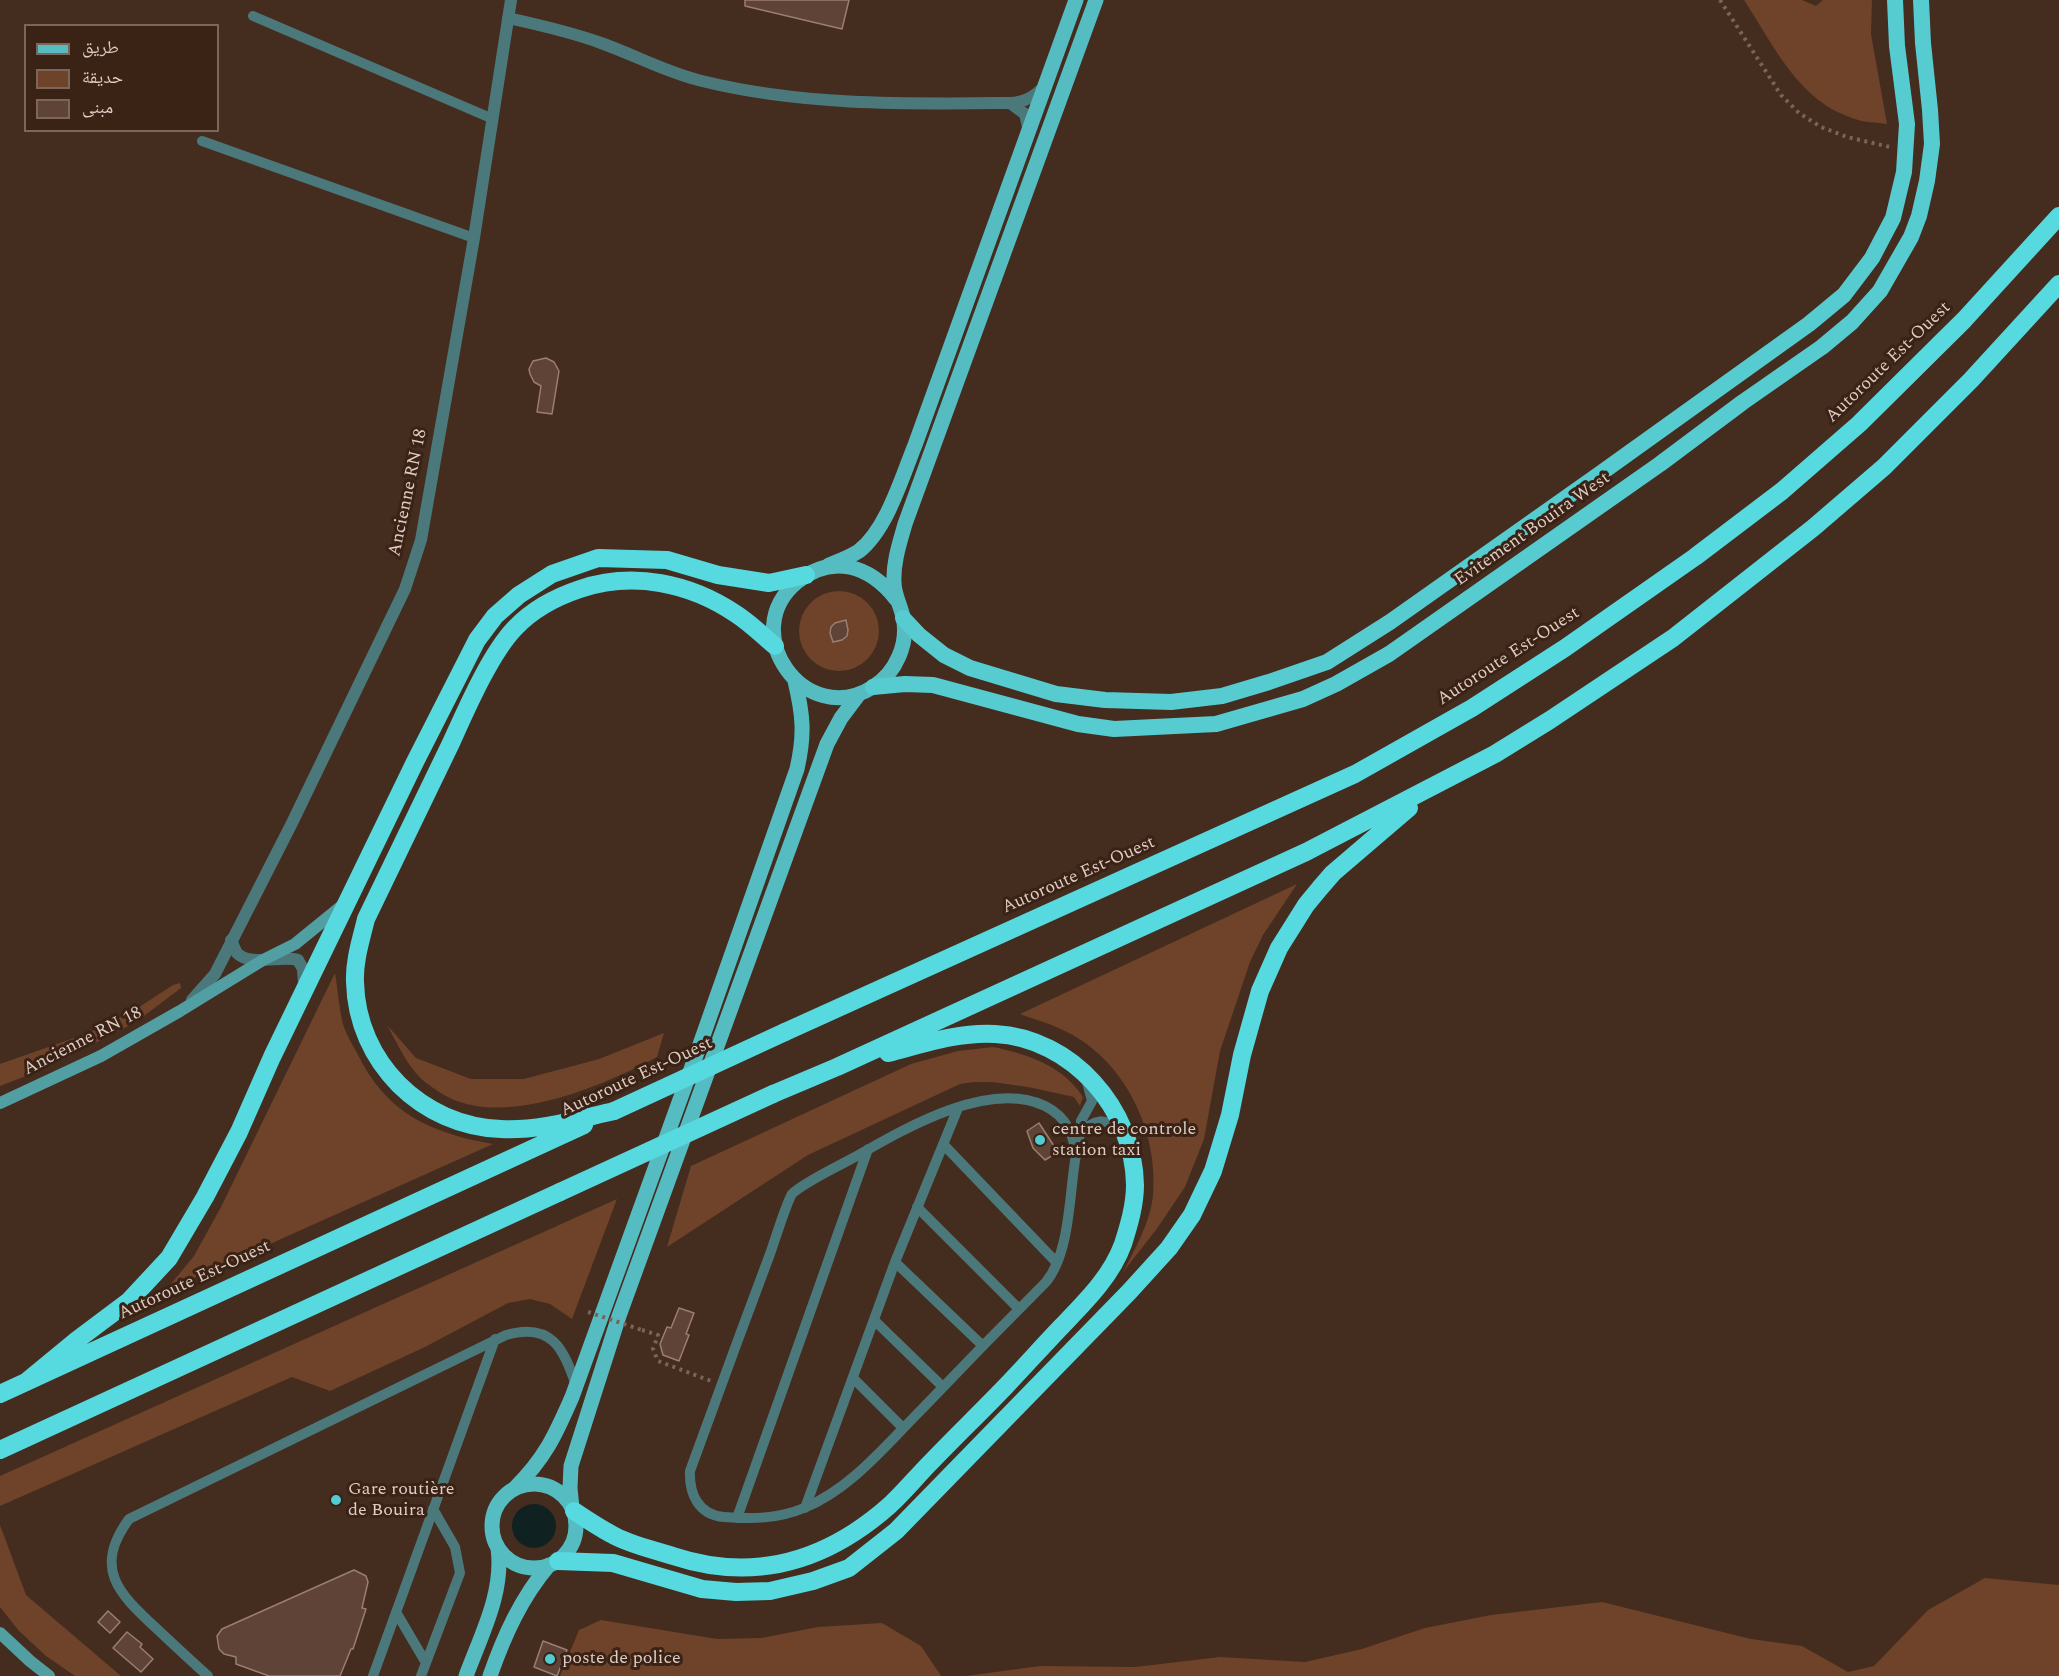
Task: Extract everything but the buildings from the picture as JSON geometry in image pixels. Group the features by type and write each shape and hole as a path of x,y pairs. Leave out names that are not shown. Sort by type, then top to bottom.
{"highway":[{"name":"Evitement Bouira West","path":"903,618 919,635 944,655 970,668 1056,694 1105,700 1171,702 1222,696 1327,662 1390,622 1582,487 1809,324 1844,295 1872,258 1893,218 1904,172 1906,124 1897,46 1895,0"},
{"name":"Evitement Bouira West","path":"866,691 905,684 933,685 1078,724 1114,729 1216,724 1304,699 1389,654 1822,347 1852,322 1874,298 1892,273 1911,237 1927,180 1932,144 1921,0"},
{"name":"Autoroute Est-Ouest","path":"0,1394 786,1032 1355,774 1490,696 1565,648 1695,557 1782,492 1859,424 1964,320 2059,216"},
{"path":"0,1450 772,1094 837,1067 1306,852 1495,754 1673,638 1804,536 1884,467 1971,380 2059,284"},
{"path":"26,1382 129,1301 169,1258 206,1197 304,989 477,640 495,616 519,595 552,574 598,558 667,560 718,575 769,583 806,575"},
{"path":"614,1111 557,1123 503,1129 457,1121 436,1112 410,1095 383,1068 367,1038 357,1007 355,981 357,953 366,919 464,715 499,649 514,629 533,612 570,592 593,584 616,580 654,581 693,591 734,612 775,646"},
{"path":"554,1563 613,1563 702,1589 736,1592 770,1591 813,1581 849,1568 896,1531 1169,1248 1192,1215 1213,1171 1230,1115 1242,1055 1260,991 1287,934 1306,905 1333,873 1436,785"},
{"path":"573,1509 622,1539 694,1563 722,1568 788,1563 824,1550 860,1528 891,1504 1102,1282 1122,1246 1133,1206 1135,1185 1124,1133 1102,1091 1082,1071 1051,1050 1025,1039 998,1034 969,1034 942,1039 837,1067"}],"main road":[{"path":"866,691 842,697 825,696 795,681 782,665 775,646 773,625 779,605 790,588 806,575 859,551 879,527 890,507 915,445 1076,0"},
{"path":"490,1676 516,1612 533,1586 571,1547 574,1539 576,1520 570,1488 571,1466 619,1316 827,744 841,718 866,691 889,674 899,657 904,638 903,618 896,599 894,566 912,501 1096,0"},
{"path":"825,567 846,566 866,572 883,583 896,599"},
{"path":"514,1489 536,1467 554,1438 576,1386 797,769 804,730 795,681"},
{"name":"Ancienne RN 18","path":"0,1103 101,1056 180,1011 262,960 295,944 348,901"},
{"path":"466,1676 498,1586 500,1567 498,1548 492,1530 494,1510 506,1494 514,1489 523,1485 543,1484 560,1493 573,1509"},
{"path":"498,1548 504,1556 520,1566 530,1568 554,1563"},
{"path":"0,1632 49,1676"}],"street":[{"name":"Ancienne RN 18","path":"180,1011 201,993 215,974 292,823 405,589 421,540 430,494 474,238 511,0"},
{"path":"508,18 561,30 601,43 662,69 701,81 755,92 845,101 1010,103 1032,98 1045,86"},
{"path":"1010,103 1025,114 1029,132"},
{"path":"231,940 237,953 247,960 288,957 298,960 303,969 304,989"}],"lane":[{"path":"253,16 493,119"},
{"path":"202,141 474,238"},
{"path":"1076,1157 1071,1131 1056,1112 1035,1102 1006,1097 991,1098 958,1108 868,1149 792,1195 690,1472 690,1485 696,1501 710,1513 719,1517 761,1519 783,1515 819,1502 847,1482 903,1428 1046,1282 1058,1263 1064,1240 1080,1135 1081,1122 1092,1101 1091,1091 1082,1071"},
{"path":"805,1508 895,1262 958,1108"},
{"path":"1080,1135 1088,1125 1095,1121 1114,1125 1124,1133"},
{"path":"943,1144 1058,1263"},
{"path":"737,1518 868,1149"},
{"path":"917,1207 1019,1309"},
{"path":"895,1262 983,1346"},
{"path":"875,1321 943,1387"},
{"path":"208,1676 129,1603 116,1585 112,1571 112,1556 116,1536 129,1519 495,1339 520,1331 538,1332 550,1337 560,1347 569,1362 576,1386"},
{"path":"373,1676 495,1339"},
{"path":"854,1379 903,1428"},
{"path":"421,1676 460,1573 455,1547 433,1509"},
{"path":"396,1612 426,1663"}],"path":[{"path":"1720,0 1781,95 1799,113 1821,127 1847,136 1877,145 1905,149"},
{"path":"588,1312 658,1335 653,1349 658,1361 721,1384"}],"green space":[{"path":"1744,0 1802,0 1816,6 1823,0 1872,0 1871,34 1887,124 1855,119 1835,111 1818,100 1790,70"},
{"path":"839,591 854,594 867,603 876,616 879,631 876,646 867,659 854,668 839,671 824,668 811,659 802,646 799,631 802,616 811,603 824,594"},
{"path":"1297,884 1263,935 1250,962 1220,1051 1204,1139 1185,1187 1156,1230 1123,1272 1145,1226 1153,1196 1150,1147 1144,1124 1121,1080 1106,1061 1088,1045 1061,1029 1020,1014"},
{"path":"335,973 344,1028 369,1074 382,1091 412,1117 430,1126 449,1134 493,1144 165,1291 194,1256 221,1207"},
{"path":"180,983 181,988 136,1022 44,1069 0,1086 0,1064 91,1032 133,1011 173,985"},
{"path":"387,1025 416,1058 471,1079 524,1079 599,1059 664,1033 657,1057 612,1079 559,1098 532,1104 480,1107 446,1096 422,1079 400,1050"},
{"path":"993,1047 1019,1053 1055,1069 1075,1086 1083,1097 1080,1106 1074,1097 1028,1087 992,1082 960,1084 808,1155 667,1247 691,1166 911,1064 958,1051"},
{"path":"617,1199 572,1319 550,1304 530,1299 508,1303 425,1347 330,1391 292,1377 0,1506 0,1476"},
{"path":"0,1525 26,1595 121,1676 75,1676 46,1656 19,1631 0,1607"},
{"path":"1985,1578 2059,1585 2059,1676 966,1676 1040,1666 1135,1667 1220,1657 1305,1662 1362,1649 1425,1628 1491,1615 1602,1602 1751,1639 1802,1646 1848,1672 1874,1666 1928,1610"},
{"path":"601,1620 717,1639 761,1638 818,1627 882,1623 921,1646 941,1676 560,1676 579,1630"}],"shaded area":[{"path":"534,1504 550,1510 556,1526 550,1542 534,1548 518,1542 512,1526 518,1510"}],"place":[{"name":"centre de controle station taxi","path":"1040,1140"},
{"name":"Gare routière de Bouira","path":"336,1500"},
{"name":"poste de police","path":"550,1659"}]}
